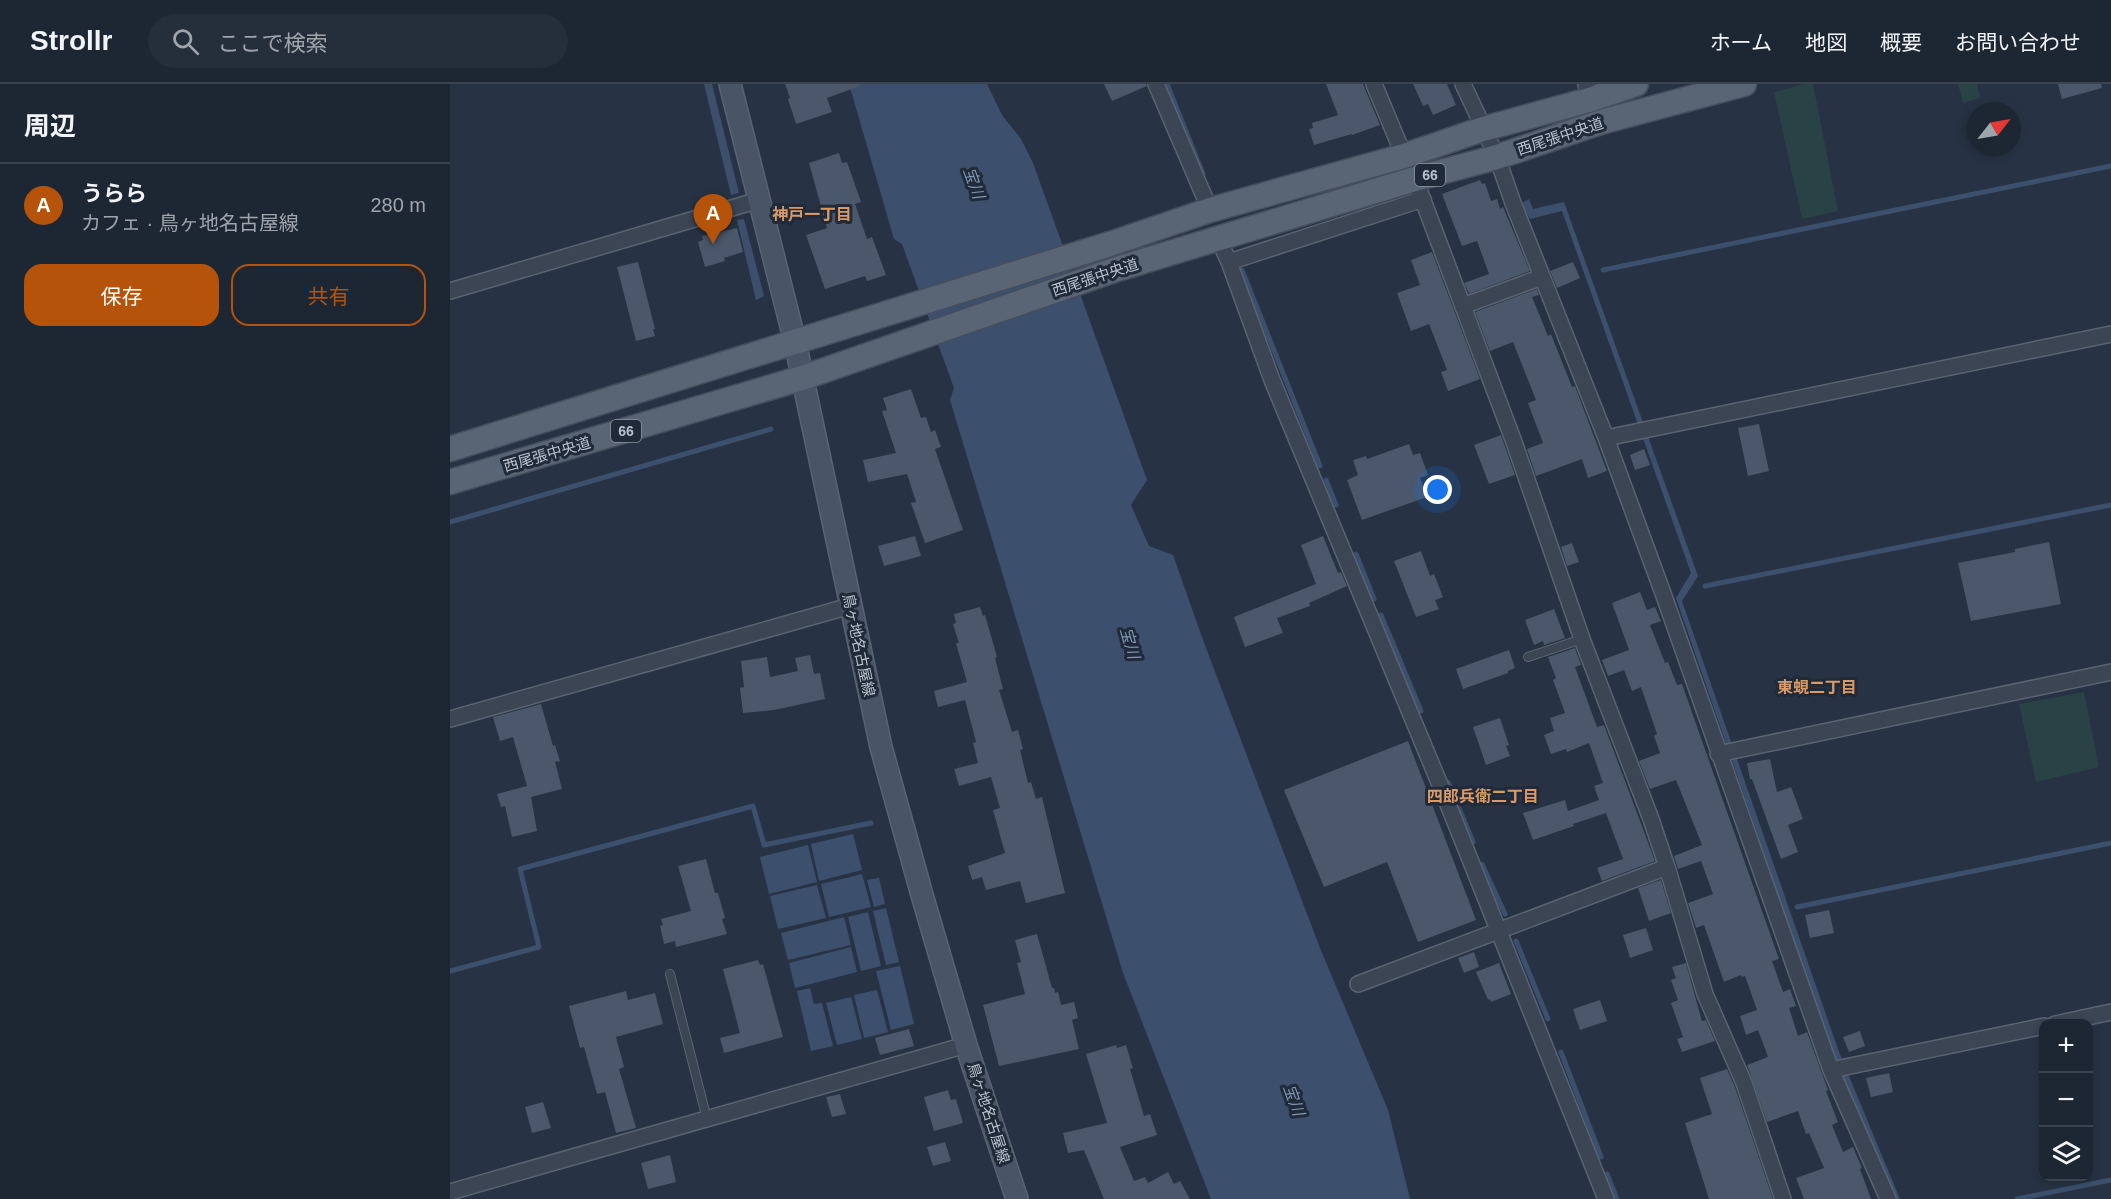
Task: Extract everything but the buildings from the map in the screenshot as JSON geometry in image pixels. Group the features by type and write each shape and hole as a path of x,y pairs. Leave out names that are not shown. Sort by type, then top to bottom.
{"main road":[{"name":"鳥ヶ地名古屋線","path":"730,84 795,342 881,747 966,1045 1017,1199"},
{"name":"西尾張中央道","path":"450,449 1110,244 1210,210 1404,156 1588,92 1636,84"},
{"name":"西尾張中央道","path":"450,482 802,378 1117,269 1219,240 1419,189 1497,157 1601,122 1743,84"}],"street":[{"path":"1156,84 1210,210"},
{"path":"1374,84 1404,156"},
{"path":"1463,84 1497,157 1606,438 1664,596 1727,752 1838,1069 1888,1199"},
{"path":"1229,262 1419,189 1514,442 1582,639 1667,867 1705,994 1744,1083 1783,1199"},
{"path":"450,291 759,200"},
{"path":"1219,240 1272,380 1606,1199"},
{"path":"1463,306 1542,277"},
{"path":"1606,438 2111,334"},
{"path":"450,719 850,606"},
{"path":"1727,752 2111,672"},
{"path":"1358,984 1667,867"},
{"path":"2075,1019 2111,1012"},
{"path":"1838,1069 2039,1027"},
{"path":"450,1192 966,1045"}],"lane":[{"path":"1528,657 1582,639"},
{"path":"670,974 707,1119"}],"green space":[{"path":"1804,84 1813,84 1838,211 1802,219 1774,92"},
{"path":"1958,84 1977,84 1980,98 1963,103"},
{"path":"2084,692 2099,767 2036,782 2019,704"}],"water":[{"path":"704,84 712,84 739,193 731,195"},
{"name":"宝川","path":"849,84 987,84 1002,115 1021,139 1033,163 1147,480 1131,505 1149,546 1173,555 1320,948 1388,1110 1410,1199 1211,1199 1123,973 950,400 954,388 902,244 894,239"},
{"path":"1529,199 1533,209 1564,202 1698,576 1682,601 1839,1052 1900,1199 1895,1199 1833,1054 1676,598 1691,573 1562,211 1530,219 1522,203"},
{"path":"744,219 764,296 756,300 737,220"},
{"path":"853,834 862,870 819,881 811,844"},
{"path":"808,845 817,882 769,894 760,857"},
{"path":"862,874 871,907 829,917 821,884"},
{"path":"879,878 885,904 874,907 867,880"},
{"path":"817,885 826,918 778,929 770,896"},
{"path":"886,908 899,962 886,965 873,911"},
{"path":"868,912 881,966 861,971 848,917"},
{"path":"844,917 851,945 788,960 781,933"},
{"path":"851,947 857,972 795,988 789,963"},
{"path":"900,966 914,1024 891,1030 876,971"},
{"path":"810,988 814,1004 822,1003 833,1046 811,1051 797,991"},
{"path":"877,990 888,1032 864,1038 854,995"},
{"path":"851,997 862,1039 837,1045 826,1003"}],"waterway":[{"path":"1167,84 1203,174"},
{"path":"1603,270 2111,166"},
{"path":"1242,270 1320,466"},
{"path":"450,522 771,429"},
{"path":"1326,480 1336,505"},
{"path":"1705,586 2111,505"},
{"path":"1356,554 1374,599"},
{"path":"1381,615 1421,711"},
{"path":"1448,782 1473,842"},
{"path":"450,971 539,947 520,869 753,806 764,845 871,823"},
{"path":"1797,907 2111,843"},
{"path":"1482,864 1505,914"},
{"path":"1516,941 1548,1019"},
{"path":"1561,1052 1601,1157"},
{"path":"1607,1174 1617,1199"},
{"path":"2017,1199 2111,1180"}],"place":[{"name":"うらら","path":"713,244"}],"district":[{"name":"神戸一丁目","path":"812,214"},
{"name":"東蜆二丁目","path":"1817,687"},
{"name":"四郎兵衛二丁目","path":"1483,796"}]}
